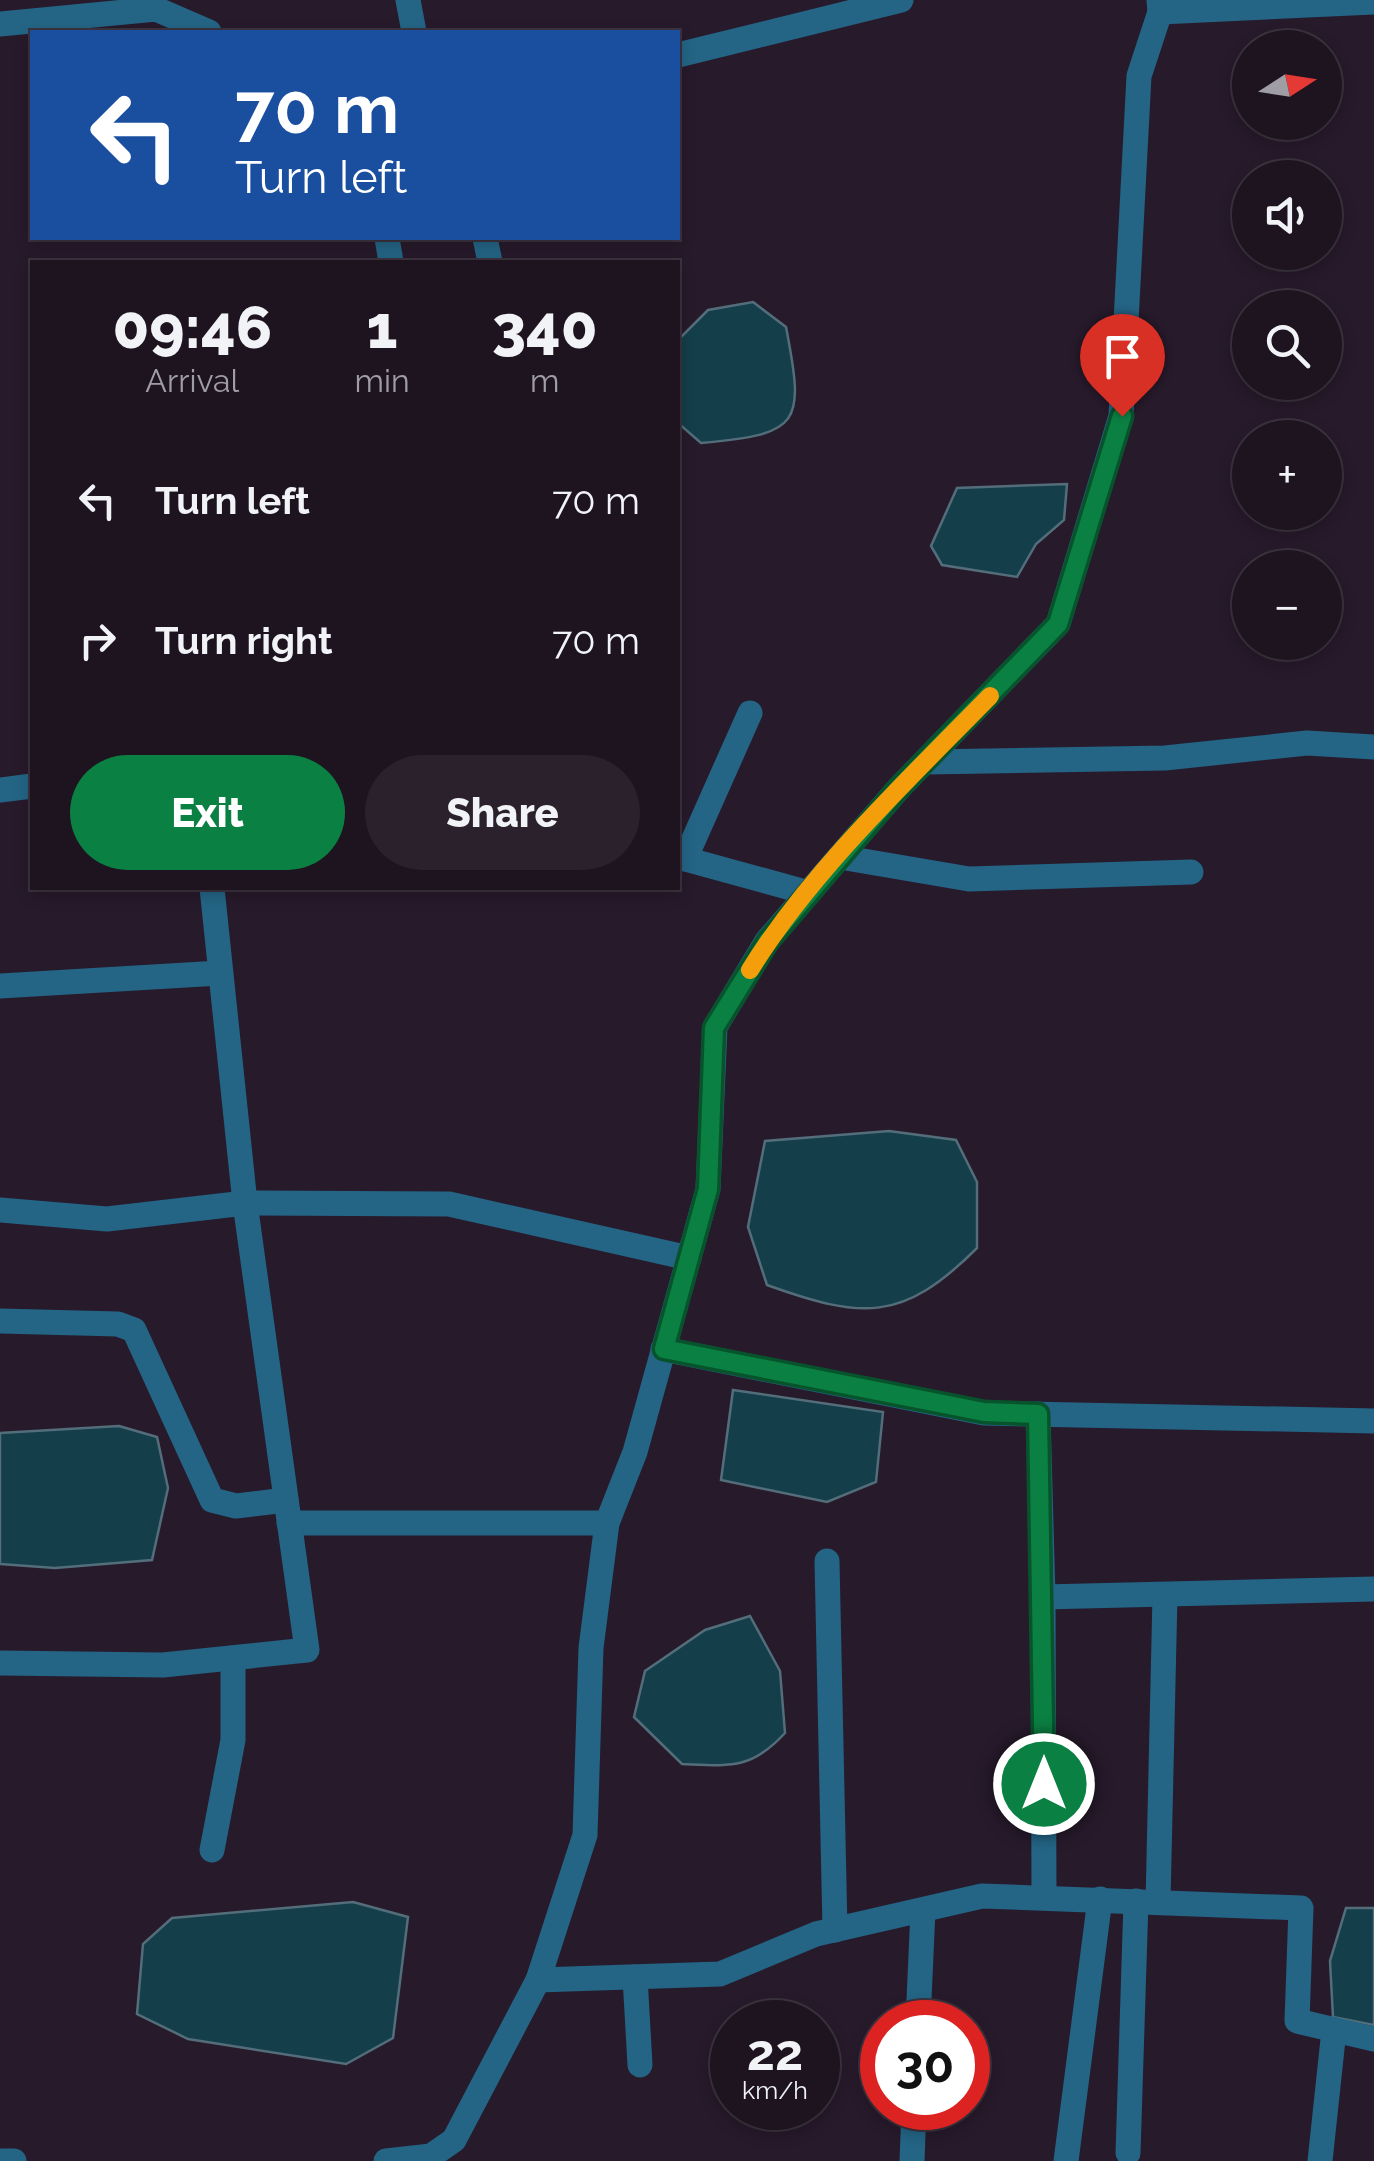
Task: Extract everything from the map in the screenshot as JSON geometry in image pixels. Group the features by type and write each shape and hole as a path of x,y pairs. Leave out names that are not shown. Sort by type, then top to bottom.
{"street":[{"path":"408,0 414,30"},
{"path":"680,54 894,1"},
{"path":"386,2161 431,2158 454,2140 538,1980 585,1835 591,1648 607,1524 635,1452 708,1189 714,1028 768,941 840,856 1058,624 1122,416 1138,76 1160,6 1374,2"},
{"path":"0,24 156,9 205,30"},
{"path":"750,713 682,858 808,894"},
{"path":"926,762 1165,758 1307,743 1374,746"},
{"path":"0,790 30,786"},
{"path":"840,856 969,879 1191,872"},
{"path":"0,1663 162,1666 307,1650 245,1203 212,890"},
{"path":"0,986 220,972"},
{"path":"0,1210 107,1218 245,1203 449,1204 689,1258"},
{"path":"0,1320 118,1324 134,1330 212,1500 288,1512 607,1524"},
{"path":"664,1349 984,1412 1374,1421"},
{"path":"1038,1414 1044,1896"},
{"path":"828,1561 835,1930"},
{"path":"1042,1597 1374,1589"},
{"path":"1128,2153 1165,1596"},
{"path":"212,1850 233,1740 233,1658"},
{"path":"538,1980 720,1974 835,1930 982,1896 1301,1908 1297,2021 1374,2039"},
{"path":"1066,2161 1100,1899"},
{"path":"919,2000 923,1910"},
{"path":"635,1977 640,2065"},
{"path":"1320,2161 1334,2030"},
{"path":"912,2161 913,2130"},
{"path":"0,2160 14,2161"}],"water":[{"path":"753,302 786,327 794,404 788,418 777,428 759,435 701,443 680,425 680,338 708,310"},
{"path":"1067,484 1064,520 1036,544 1017,577 942,565 931,546 957,488"},
{"path":"889,1131 956,1140 977,1182 977,1248 926,1290 903,1302 880,1307 829,1304 767,1285 748,1227 765,1141"},
{"path":"733,1390 883,1412 876,1482 827,1502 721,1480"},
{"path":"119,1426 157,1437 168,1488 152,1560 55,1568 0,1564 0,1433"},
{"path":"750,1616 780,1671 785,1733 750,1760 682,1764 634,1717 645,1671 705,1630"},
{"path":"353,1902 408,1917 393,2038 346,2064 188,2039 137,2014 143,1944 172,1918"},
{"path":"1346,1908 1374,1908 1374,2025 1333,2017 1330,1961"}],"slow traffic":[{"path":"750,970 768,941 899,788 990,696"}],"route":[{"path":"1044,1784 1038,1414 984,1412 664,1349 708,1189 714,1028 768,941 899,788 1058,624 1122,416"}]}
